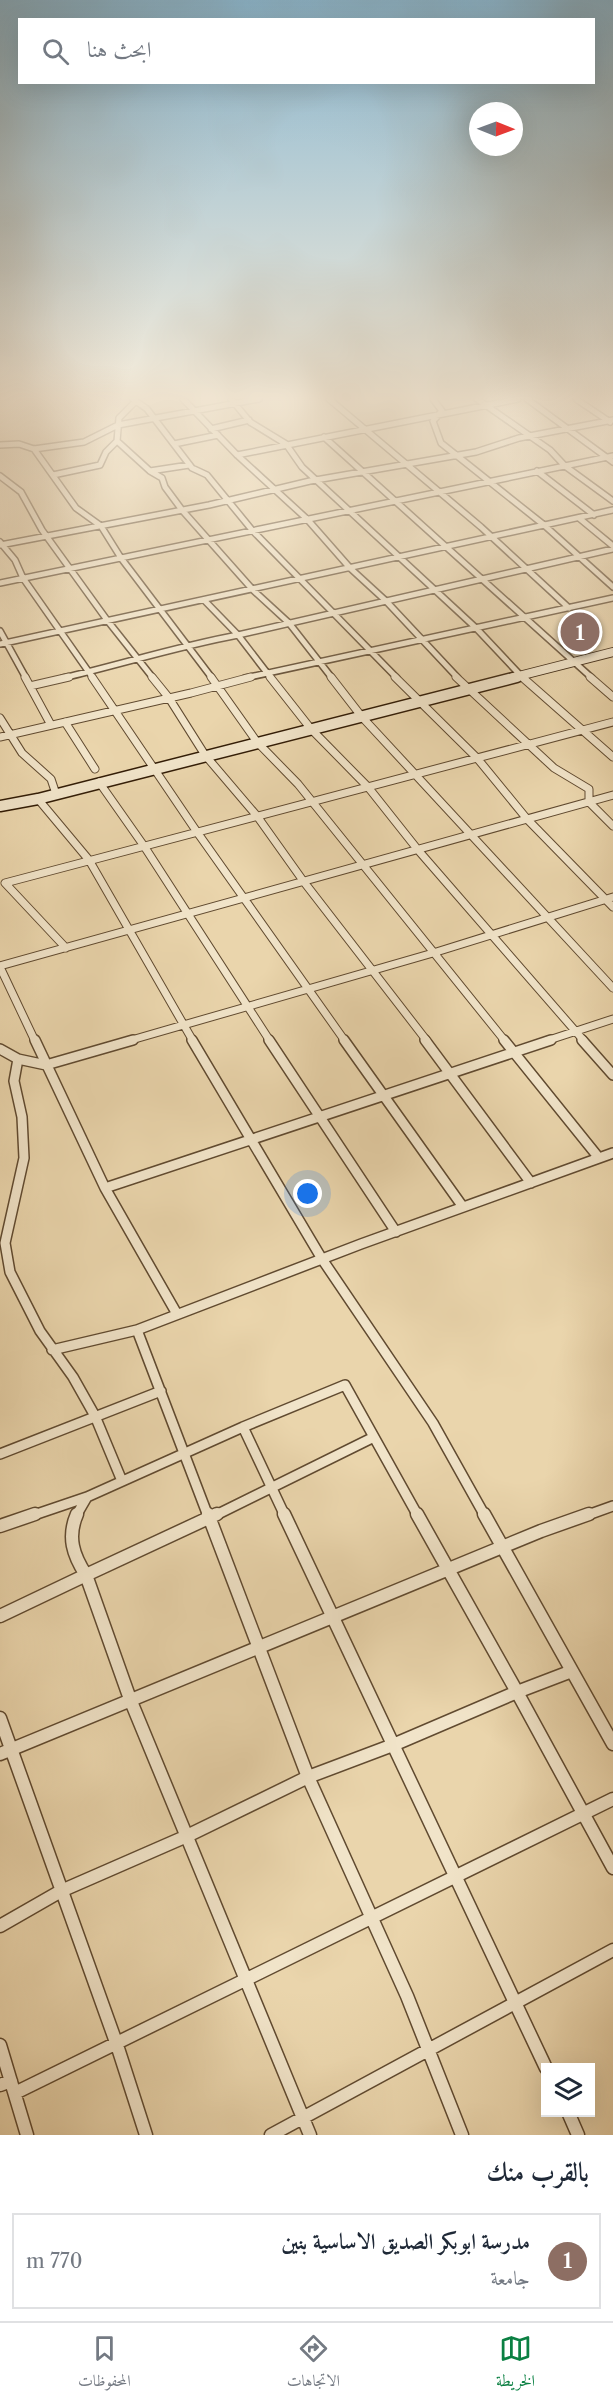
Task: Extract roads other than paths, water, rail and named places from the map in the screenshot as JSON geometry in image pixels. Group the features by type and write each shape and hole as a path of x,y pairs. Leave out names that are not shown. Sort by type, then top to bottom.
{"street":[{"path":"24,499 30,513 107,620 169,698 205,755 257,816 304,882 451,1073 531,1183"},
{"path":"69,499 75,508 101,526 121,558 188,644 256,742 298,784 598,1158"},
{"path":"174,499 253,590 289,623 362,717 613,988"},
{"path":"226,499 252,530 419,702 477,758 527,819 609,898 613,907"},
{"path":"1,544 238,499"},
{"path":"284,499 307,519 350,568 386,601 468,689 554,768 589,789 588,802"},
{"path":"338,499 476,628 521,676 613,757"},
{"path":"392,499 613,697"},
{"path":"0,583 405,499"},
{"path":"448,499 528,568 569,608"},
{"path":"512,499 613,587"},
{"path":"574,499 594,514"},
{"path":"3,643 613,510"},
{"path":"579,518 613,548"},
{"path":"1,544 15,560 23,578 197,832 463,1207"},
{"path":"30,686 138,660 188,644 238,636 613,548"},
{"path":"0,737 116,711 267,672 613,598"},
{"path":"204,600 238,636 311,729 368,787 418,850 613,1075"},
{"path":"0,631 3,643 51,725"},
{"path":"0,806 38,799 613,652"},
{"path":"0,718 22,753 51,779 56,794"},
{"path":"66,722 95,769"},
{"path":"66,948 5,883 613,722"},
{"path":"99,782 144,846 186,914 396,1232"},
{"path":"177,1314 105,1188 0,967 613,795"},
{"path":"38,799 89,860 250,1140 322,1259 433,1423 613,1744"},
{"path":"588,802 613,826"},
{"path":"0,1049 18,1059 46,1065 492,936 609,898"},
{"path":"105,1188 613,1019"},
{"path":"18,1059 14,1081 22,1117 24,1158 5,1243 10,1272 52,1350 73,1377 95,1416 122,1481"},
{"path":"52,1350 137,1330 322,1259 613,1153"},
{"path":"137,1330 260,1646 308,1777 407,1996 462,2135"},
{"path":"0,1526 87,1497 243,1427 345,1385 613,1868"},
{"path":"0,1454 160,1391"},
{"path":"243,1427 544,2063"},
{"path":"0,1616 210,1518 374,1437"},
{"path":"87,1497 73,1518 71,1542 75,1560 86,1575 130,1699 310,2135"},
{"path":"6,1752 502,1547 613,1506"},
{"path":"0,1926 61,1891 187,1836 308,1777 393,1745 572,1671"},
{"path":"0,1718 6,1752 61,1891 117,2045 146,2135"},
{"path":"9,2086 117,2045 455,1875 613,1799"},
{"path":"270,2135 613,1950"},
{"path":"0,2045 9,2086 27,2135"},
{"path":"570,2117 578,2135"}],"place":[{"name":"مدرسة ابوبكر الصديق الاساسية بنين","path":"580,632"}]}
